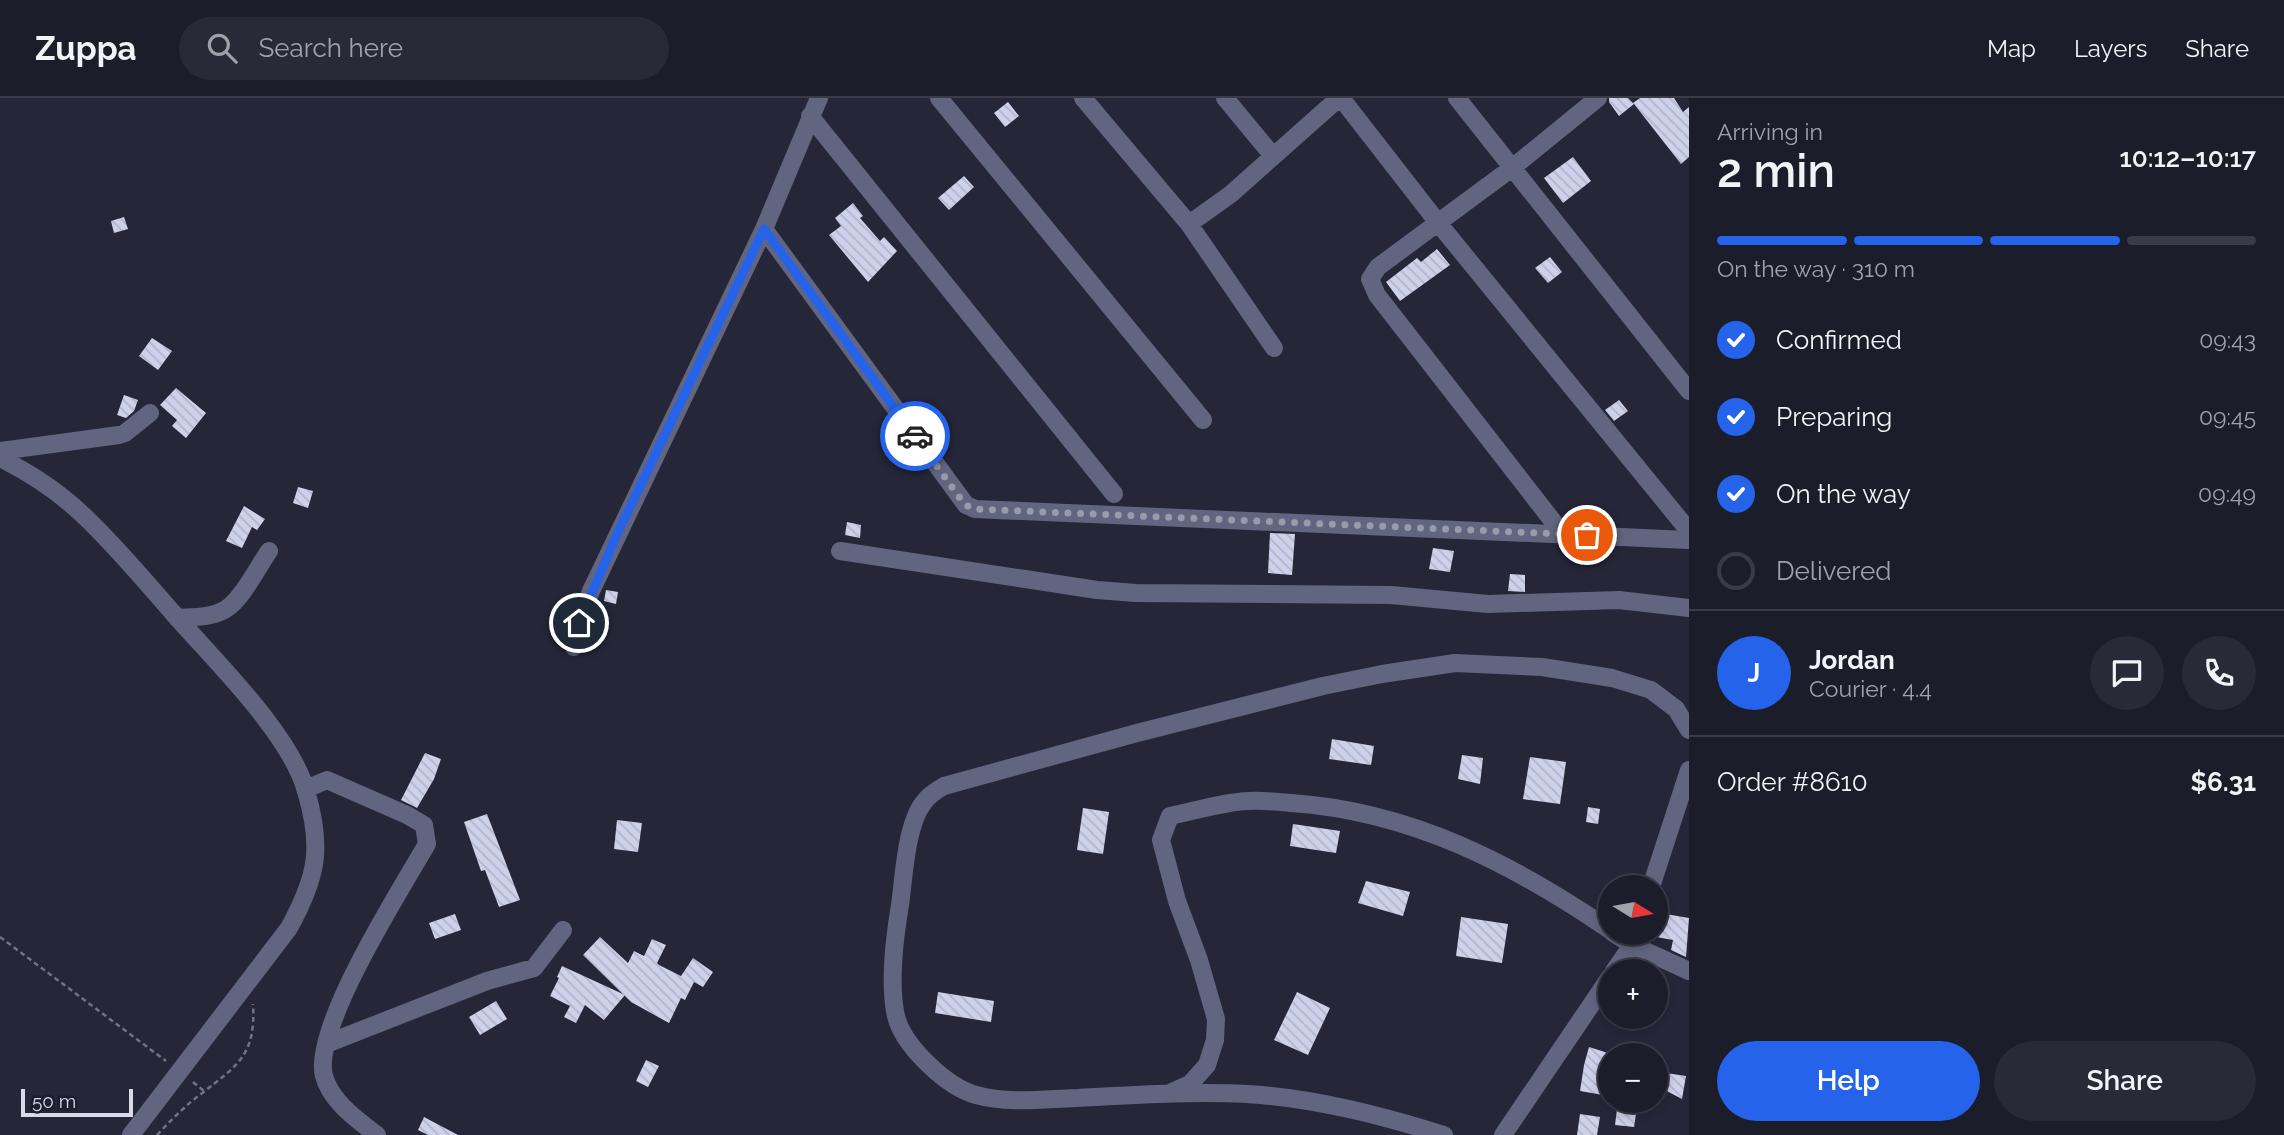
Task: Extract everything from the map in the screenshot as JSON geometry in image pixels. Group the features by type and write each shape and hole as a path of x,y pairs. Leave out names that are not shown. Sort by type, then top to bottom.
{"street":[{"path":"574,648 579,623 591,591 764,229 819,98"},
{"path":"939,98 1203,420"},
{"path":"1083,98 1189,224 1274,348"},
{"path":"1225,98 1273,156"},
{"path":"1189,224 1231,194 1340,98 1689,531"},
{"path":"1457,98 1689,391"},
{"path":"1562,533 1377,295 1370,279 1378,267 1512,168 1588,101"},
{"path":"810,116 1114,494"},
{"path":"764,229 965,505 975,509 1689,540"},
{"path":"0,451 119,435 150,412"},
{"path":"0,458 38,479 84,515 230,677 278,736 294,761 306,789 313,818 313,876 306,897 289,928 131,1135"},
{"path":"177,618 208,615 225,610 235,602 269,551"},
{"path":"840,551 1123,592 1391,595 1488,604 1619,600 1689,608"},
{"path":"1444,1135 1323,1103 1247,1094 1167,1094 1023,1100 974,1094 953,1083 909,1044 895,1015 894,947 915,817 923,803 944,786 972,777 1323,686 1455,663 1542,667 1612,678 1651,690 1676,709 1689,730"},
{"path":"1655,875 1689,770"},
{"path":"306,789 327,780 424,825 427,844 364,951 326,1044 324,1076 333,1093 353,1117 377,1135"},
{"path":"1167,1094 1190,1084 1207,1065 1215,1040 1216,1019 1199,960 1177,901 1161,840 1170,816 1253,800 1309,804 1369,813 1437,835 1509,866 1598,923"},
{"path":"326,1044 486,981 534,968 563,930"},
{"path":"1644,945 1689,971"},
{"path":"1503,1135 1598,995"}],"path":[{"path":"0,937 179,1072"},
{"path":"157,1135 240,1062 251,1040 254,1023 249,983"}],"building":[{"path":"1609,98 1628,98 1633,103 1640,98 1674,98 1683,112 1689,107 1689,157 1681,164 1634,104 1619,116"},
{"path":"1008,102 1019,116 1005,127 994,113"},
{"path":"1573,157 1591,181 1563,203 1544,178"},
{"path":"964,176 974,187 949,210 938,198"},
{"path":"853,203 863,216 860,218 880,241 884,237 897,251 868,282 829,235 841,226 835,218"},
{"path":"124,217 128,229 114,233 111,221"},
{"path":"1437,249 1450,265 1400,301 1386,282 1417,258 1421,262"},
{"path":"1550,257 1562,272 1548,283 1535,268"},
{"path":"152,338 172,351 158,370 139,356"},
{"path":"176,388 206,413 186,438 172,426 177,420 160,405"},
{"path":"124,395 138,400 134,411 126,418 117,415"},
{"path":"1619,400 1628,411 1614,421 1605,410"},
{"path":"298,487 313,491 308,508 293,503"},
{"path":"244,506 265,519 257,530 252,527 242,548 226,541"},
{"path":"847,522 861,525 860,538 845,535"},
{"path":"1270,533 1295,534 1292,575 1268,573"},
{"path":"1433,548 1454,551 1450,572 1429,569"},
{"path":"1510,574 1525,575 1525,592 1508,591"},
{"path":"606,590 618,592 616,604 604,601"},
{"path":"1332,739 1374,746 1371,765 1329,759"},
{"path":"425,753 441,759 434,779 417,808 401,800"},
{"path":"1462,755 1483,758 1480,784 1458,779"},
{"path":"1530,757 1566,762 1560,804 1523,799"},
{"path":"1588,807 1600,809 1598,824 1586,822"},
{"path":"1083,808 1109,812 1103,854 1077,850"},
{"path":"487,814 520,900 499,907 485,870 481,871 464,822"},
{"path":"617,820 642,823 638,852 614,849"},
{"path":"1293,824 1340,831 1336,853 1290,846"},
{"path":"1366,881 1410,892 1403,916 1358,903"},
{"path":"455,914 461,930 435,939 429,923"},
{"path":"1668,914 1689,918 1686,957 1671,950 1673,940 1668,939"},
{"path":"1461,917 1508,924 1502,963 1456,956"},
{"path":"600,937 628,963 634,951 644,956 652,939 666,945 657,963 659,965 681,976 693,958 713,972 703,987 694,982 685,1000 681,998 669,1023 631,1002 583,955"},
{"path":"562,966 625,995 604,1020 585,1005 576,1023 564,1017 570,1006 550,996"},
{"path":"938,992 994,1001 991,1022 935,1013"},
{"path":"1297,992 1330,1008 1308,1055 1274,1040"},
{"path":"496,1001 507,1019 480,1035 469,1017"},
{"path":"1589,1047 1598,1050 1598,1094 1580,1091"},
{"path":"646,1060 659,1066 648,1087 636,1081"},
{"path":"1668,1073 1686,1076 1682,1099 1668,1092"},
{"path":"1616,1113 1636,1113 1634,1127 1615,1125"},
{"path":"1580,1114 1600,1117 1597,1135 1577,1135"},
{"path":"424,1117 458,1135 428,1135 418,1130"}],"way so far":[{"path":"915,436 965,505 975,509 1587,535"}],"route":[{"path":"579,623 618,532 764,229 915,436"}]}
